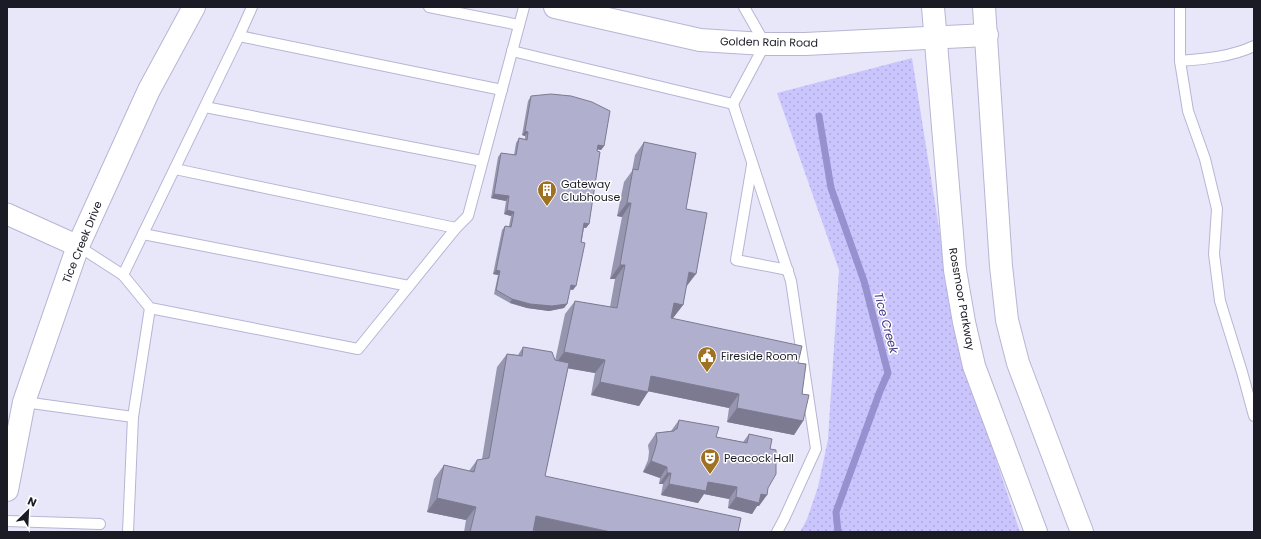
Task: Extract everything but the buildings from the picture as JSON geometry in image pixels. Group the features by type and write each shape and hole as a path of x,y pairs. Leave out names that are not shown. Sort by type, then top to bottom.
{"street":[{"name":"Tice Creek Drive","path":"7,490 24,402 78,246 149,90 194,7"},
{"name":"Golden Rain Road","path":"555,7 700,40 765,44 805,44 987,35"},
{"name":"Rossmoor Parkway","path":"933,7 955,270 964,322 974,366 1036,532"},
{"path":"984,7 1001,266 1007,320 1018,363 1082,532"},
{"path":"7,214 78,246"}],"lane":[{"path":"123,275 252,7"},
{"path":"429,7 519,25"},
{"path":"78,246 123,275 150,308 358,349 456,228 468,216 524,7"},
{"path":"744,7 765,44 733,104 791,281 816,449 784,520 777,532"},
{"path":"1180,7 1180,61 1188,111 1205,159 1216,209 1214,254 1220,301 1254,416"},
{"path":"239,36 502,90"},
{"path":"1180,61 1208,58 1246,50 1254,46"},
{"path":"512,52 733,104"},
{"path":"205,107 482,161"},
{"path":"753,163 736,260 788,270"},
{"path":"175,169 456,228"},
{"path":"143,234 409,286"},
{"path":"128,532 133,417 150,308"},
{"path":"24,402 133,417"},
{"path":"7,521 100,524"}],"shaded area":[{"path":"912,58 957,341 1020,532 800,532 807,519 818,487 828,439 839,270 777,93"}],"waterway":[{"name":"Tice Creek","path":"819,116 831,188 864,281 888,373 836,512 838,532"}],"place":[{"name":"Gateway Clubhouse","path":"547,207"},
{"name":"Fireside Room","path":"707,373"},
{"name":"Peacock Hall","path":"710,475"}]}
